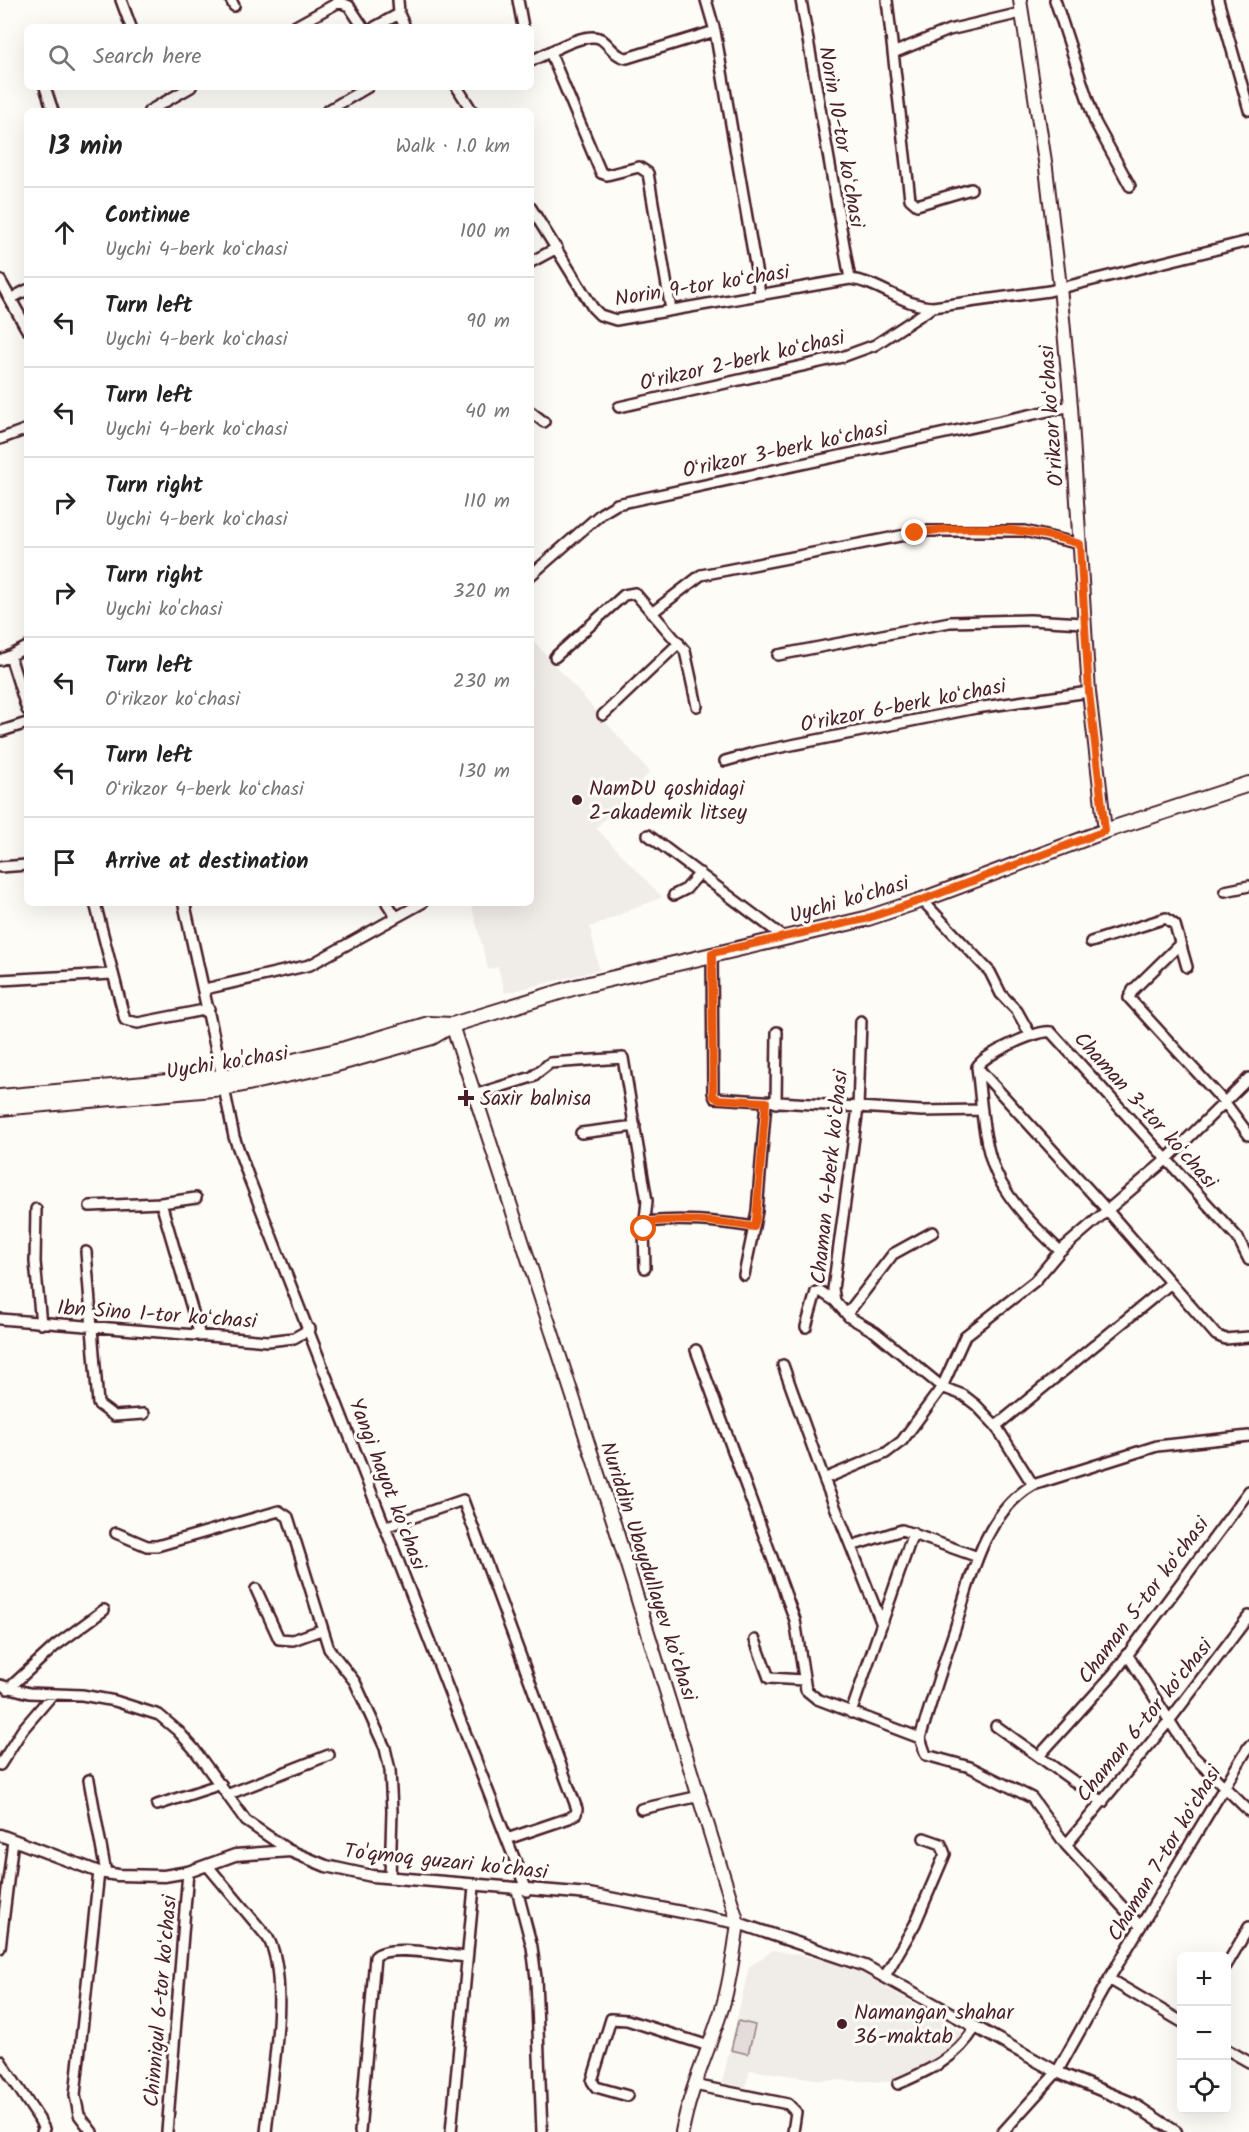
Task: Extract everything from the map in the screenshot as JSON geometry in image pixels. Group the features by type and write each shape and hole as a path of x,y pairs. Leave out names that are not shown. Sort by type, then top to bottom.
{"main road":[{"name":"Oʻrikzor koʻchasi","path":"1020,0 1046,168 1060,287 1071,406 1083,623 1105,831"},
{"name":"Uychi ko'chasi","path":"0,1108 224,1082 333,1065 432,1037 452,1025 576,987 712,953 865,919 1105,831 1249,784"},
{"name":"Nuriddin Ubaydullayev koʻchasi","path":"452,1025 700,1796 738,1923 731,1972 709,2046 694,2085 682,2132"},
{"name":"Uychi ko'chasi","path":"0,1097 224,1082"}],"street":[{"path":"121,0 130,24"},
{"path":"398,0 399,14 404,24"},
{"path":"518,0 522,24"},
{"path":"706,0 716,31 760,293"},
{"name":"Norin 10-tor koʻchasi","path":"801,0 850,279"},
{"path":"887,0 912,203 921,204 971,189"},
{"path":"1055,0 1095,122 1130,186"},
{"path":"1218,0 1249,110"},
{"path":"299,24 339,2 349,6 361,24"},
{"path":"893,53 949,30 1021,13"},
{"path":"381,24 399,14"},
{"path":"534,60 590,36 602,40 617,54 627,58 716,31"},
{"path":"550,52 601,173 607,175 639,167 648,173 671,310"},
{"path":"46,90 52,108"},
{"path":"154,108 186,90"},
{"path":"332,108 363,90"},
{"path":"459,90 470,108"},
{"name":"Norin 9-tor koʻchasi","path":"534,213 593,308 600,315 616,320 850,279 866,281 919,306 933,307"},
{"path":"933,307 1035,294 1249,241"},
{"path":"534,260 557,248"},
{"path":"0,281 24,325"},
{"path":"10,299 24,292"},
{"name":"Oʻrikzor 2-berk koʻchasi","path":"619,407 842,357 875,345 933,307"},
{"name":"Oʻrikzor 3-berk koʻchasi","path":"534,572 602,513 617,504 1071,406"},
{"path":"534,414 544,422"},
{"path":"0,439 24,430"},
{"path":"653,612 701,575 926,531 1024,531 1057,536 1080,544"},
{"path":"555,657 628,592 636,593 679,643 686,656 698,706"},
{"path":"778,656 966,620 1083,623"},
{"path":"603,715 679,643"},
{"path":"0,660 24,649"},
{"path":"10,656 24,700"},
{"name":"Oʻrikzor 6-berk koʻchasi","path":"725,761 757,752 976,708 1089,692"},
{"path":"2,731 24,724"},
{"path":"648,835 785,938"},
{"path":"0,867 24,865"},
{"path":"674,895 686,889 700,873"},
{"path":"1225,891 1249,886"},
{"path":"922,900 990,972 1001,994 1017,1011 1031,1036 982,1060 977,1067 982,1110 996,1171 1033,1225 1060,1251"},
{"path":"96,906 122,1014 130,1023 209,1009"},
{"path":"185,906 224,1082"},
{"path":"389,906 396,917"},
{"path":"205,989 310,965 416,906"},
{"path":"1091,942 1166,918 1174,925 1187,966"},
{"path":"1180,944 1133,990 1130,999 1226,1104 1249,1135"},
{"path":"712,953 713,1096 718,1099 922,1111 982,1110"},
{"path":"0,980 112,974"},
{"name":"Chaman 4-berk koʻchasi","path":"835,1301 833,1289 858,1108 861,1021"},
{"name":"Chaman 3-tor koʻchasi","path":"1031,1036 1047,1031 1056,1036 1238,1238 1249,1258"},
{"path":"744,1275 758,1210 777,1032"},
{"path":"474,1095 532,1077 550,1063 620,1056 625,1060 647,1201 645,1268"},
{"path":"977,1067 1108,1211 1216,1335 1225,1339 1249,1337"},
{"path":"824,1479 895,1448 942,1387 965,1336 1035,1281 1060,1251 1167,1159 1226,1104 1249,1078"},
{"name":"Yangi hayot koʻchasi","path":"224,1082 234,1137 507,1839 522,1891 536,1978 543,2132"},
{"path":"581,1132 635,1126"},
{"path":"90,1206 161,1203 196,1198"},
{"path":"161,1203 200,1336"},
{"path":"36,1209 35,1263 41,1324"},
{"path":"645,1222 678,1219 711,1220 754,1227"},
{"name":"Chaman 4-berk koʻchasi","path":"806,1327 817,1291 835,1301 848,1314 893,1254 933,1232"},
{"path":"86,1252 94,1329 98,1404 114,1416 144,1414"},
{"path":"996,1426 1171,1283"},
{"path":"848,1314 853,1320 875,1332 942,1387 963,1395 996,1426 1033,1485"},
{"name":"Ibn Sino 1-tor koʻchasi","path":"0,1319 94,1329 268,1341 294,1338 310,1329"},
{"path":"696,1350 795,1620 803,1680 810,1695 851,1713 920,1738"},
{"path":"783,1365 824,1479 881,1622"},
{"path":"1140,1926 1066,1845 1032,1798 970,1767 926,1755 920,1738 978,1557 998,1518 1021,1494 1033,1485 1157,1446 1249,1436"},
{"name":"Chaman 5-tor koʻchasi","path":"1039,1756 1114,1673 1249,1491"},
{"path":"385,1527 463,1500 577,1809 576,1814 569,1818 507,1839"},
{"path":"117,1533 147,1546 157,1546 279,1511 284,1512 288,1517 321,1630 334,1659 355,1682 385,1748 390,1770 392,1811 390,1878"},
{"path":"851,1546 896,1530 913,1533 978,1557"},
{"path":"851,1713 913,1533"},
{"path":"256,1589 279,1639 293,1640 321,1630"},
{"path":"4,1687 104,1610"},
{"name":"Chaman 6-tor koʻchasi","path":"1066,1845 1169,1721 1249,1616"},
{"path":"755,1640 769,1678 803,1680"},
{"path":"1127,1654 1190,1753 1249,1811"},
{"name":"To'qmoq guzari ko'chasi","path":"4,1687 52,1695 82,1695 136,1706 159,1715 178,1731 229,1794 246,1821 291,1851 326,1866 390,1878 474,1887 589,1894 738,1923 839,1956 885,1976 1057,2072 1132,2103 1176,2132"},
{"path":"0,1765 23,1729 52,1695"},
{"path":"996,1726 1103,1802"},
{"name":"Chaman 7-tor koʻchasi","path":"1003,2132 1057,2072 1140,1926 1249,1746"},
{"path":"229,1794 329,1755"},
{"path":"89,1780 103,1873 75,2095 79,2115 92,2132"},
{"path":"157,1805 221,1784"},
{"path":"641,1809 700,1796"},
{"path":"0,1835 103,1873 141,1877 188,1872 246,1853 291,1851"},
{"path":"885,1976 915,1924 945,1854 941,1844 924,1838"},
{"path":"0,1948 13,1840"},
{"path":"207,1865 268,1938 275,1950 279,1987 266,2132"},
{"name":"Chinnigul 6-tor koʻchasi","path":"167,2132 188,1872"},
{"path":"451,2132 474,1887"},
{"path":"1231,1959 1249,1927"},
{"path":"360,2132 375,1957 382,1951 395,1950 466,1957"},
{"path":"1109,1980 1177,2019"},
{"path":"628,2096 596,2087 592,2082 611,2019 627,2020 709,2046"},
{"path":"898,2084 939,2065 962,2048 975,2028"},
{"path":"1231,2051 1249,2062"},
{"path":"0,2060 39,2120 44,2129 42,2132"},
{"path":"694,2085 788,2104 796,2112 793,2132"}],"shaded area":[{"name":"NamDU qoshidagi 2-akademik litsey","path":"534,641 650,772 596,828 662,897 590,927 599,970 505,993 498,967 488,969 472,906 534,906"},
{"name":"Namangan shahar 36-maktab","path":"773,1950 849,1965 967,2035 958,2048 896,2082 823,2080 750,2070 745,2088 722,2083 749,1967"},
{"path":"738,2021 755,2025 748,2054 731,2050"}],"place":[{"name":"NamDU qoshidagi 2-akademik litsey","path":"577,800"},
{"name":"Saxir balnisa","path":"466,1098"},
{"name":"Namangan shahar 36-maktab","path":"842,2024"}],"route":[{"path":"644,1229 645,1222 678,1219 711,1220 754,1227 756,1220 766,1102 718,1099 713,1096 712,953 865,919 1105,831 1089,692 1083,623 1080,544 1039,532 944,529 915,533"}]}
